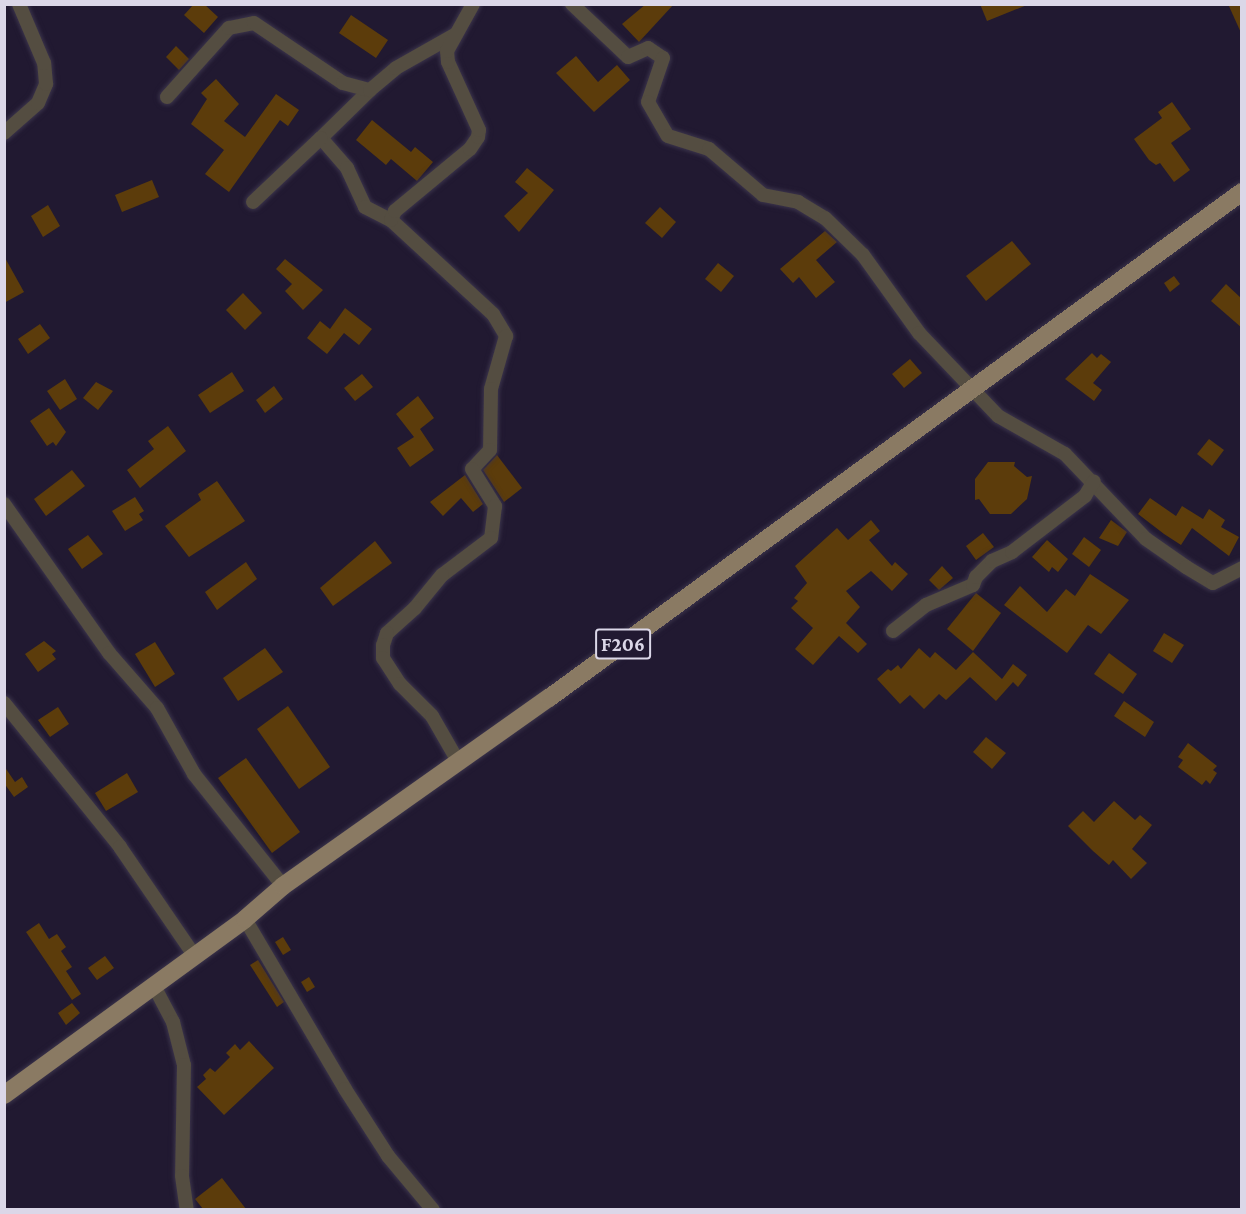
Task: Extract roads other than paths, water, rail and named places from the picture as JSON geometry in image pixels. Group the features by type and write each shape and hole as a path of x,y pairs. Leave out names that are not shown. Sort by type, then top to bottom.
{"main road":[{"name":"F206","path":"4,1095 245,919 283,886 459,763 1242,192"}],"street":[{"path":"4,133 38,103 46,84 44,63 19,4"},
{"path":"391,220 394,211 470,149 478,137 470,108 448,62 447,51 472,4"},
{"path":"572,4 628,57 648,48 663,58 648,102 668,136 709,149 763,195 798,202 825,218 863,255 919,333 998,416 1065,454 1146,539 1186,567 1213,582 1242,567"},
{"path":"167,97 229,28 254,23 343,83 370,90"},
{"path":"253,202 396,68 456,34"},
{"path":"321,138 347,168 365,207 391,220 493,314 506,336 492,389 490,450 472,469 495,506 491,538 442,575 415,608 387,633 383,645 383,658 400,684 432,716 459,763"},
{"path":"893,631 926,605 973,585 976,577 992,561 1012,552 1085,496 1094,482"},
{"path":"4,504 109,653 157,708 194,774 283,886"},
{"path":"4,703 120,847 194,955"},
{"path":"245,919 351,1099 388,1156 434,1209"},
{"path":"154,986 173,1022 183,1065 182,1176 187,1209"}]}
